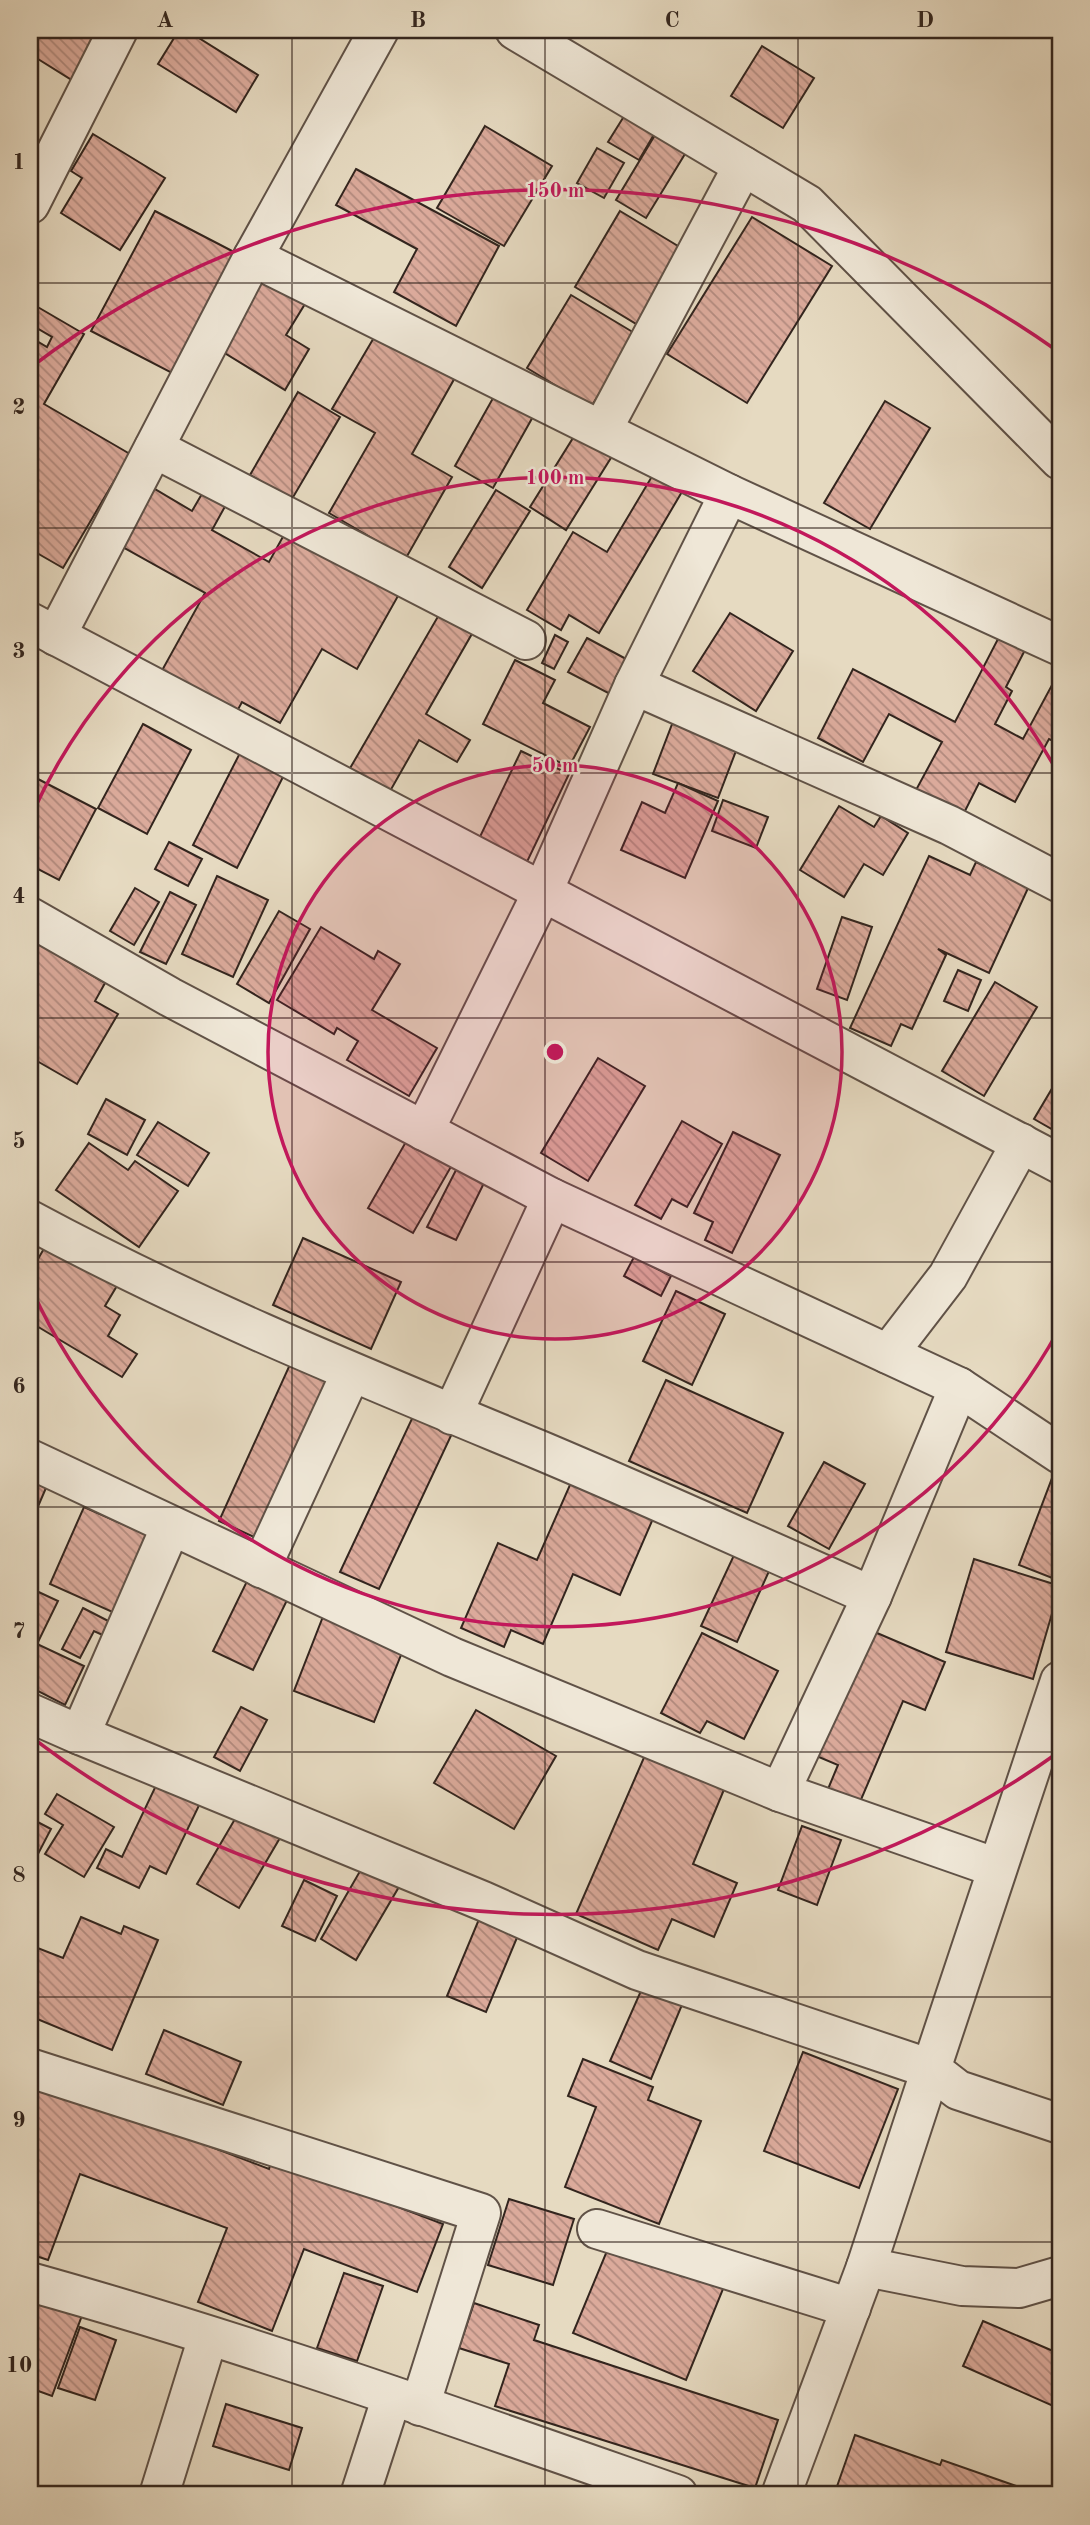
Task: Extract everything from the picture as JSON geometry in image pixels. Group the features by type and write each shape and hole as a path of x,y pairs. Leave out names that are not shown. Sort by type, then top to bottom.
{"street":[{"path":"30,204 118,30"},
{"path":"379,30 253,257 154,448 43,629 1060,1164"},
{"path":"515,30 807,204 1060,460"},
{"path":"602,430 743,166"},
{"path":"253,257 729,494 1060,646"},
{"path":"154,448 526,640"},
{"path":"424,1131 543,891 634,685 729,494"},
{"path":"634,685 949,825 1060,883"},
{"path":"30,917 170,997 552,1198 959,1387 1060,1454"},
{"path":"888,1354 948,1276 1021,1143"},
{"path":"453,1415 552,1198"},
{"path":"30,1220 82,1248 351,1373 872,1595"},
{"path":"261,1568 351,1373"},
{"path":"780,1792 872,1595 959,1387"},
{"path":"30,1459 452,1657 780,1792 997,1868"},
{"path":"80,1735 171,1526"},
{"path":"781,2495 866,2267 1060,1681"},
{"path":"30,1713 483,1901 637,1970 931,2068 958,2090 1060,2124"},
{"path":"30,2068 481,2213 406,2401 360,2495"},
{"path":"597,2229 851,2308"},
{"path":"866,2267 962,2286 1019,2288 1060,2276"},
{"path":"30,2282 406,2401 678,2495"},
{"path":"159,2495 208,2337"}],"building":[{"path":"30,30 79,30 99,42 75,82 30,54"},
{"path":"179,30 186,30 258,75 236,112 158,64"},
{"path":"762,46 814,78 783,128 731,96"},
{"path":"626,113 656,131 639,160 608,142"},
{"path":"485,126 552,166 504,246 437,208"},
{"path":"658,130 688,149 646,218 616,200"},
{"path":"93,134 165,178 120,250 61,213 82,178 71,171"},
{"path":"597,148 624,163 604,198 577,183"},
{"path":"356,169 499,246 456,326 394,292 417,249 336,205"},
{"path":"155,211 236,253 172,373 91,331"},
{"path":"620,211 683,249 638,325 575,287"},
{"path":"752,217 832,266 747,403 667,354"},
{"path":"264,273 308,299 286,335 309,349 285,390 218,349"},
{"path":"571,295 636,334 591,407 527,368"},
{"path":"36,306 84,334 44,404 130,454 63,568 30,549 30,337 47,347 52,337 30,324"},
{"path":"379,329 457,374 412,454 452,477 406,558 329,513 375,433 332,409"},
{"path":"497,391 535,413 493,488 455,466"},
{"path":"298,392 340,417 292,499 250,475"},
{"path":"885,401 930,428 870,529 824,503"},
{"path":"578,430 614,453 566,530 530,507"},
{"path":"654,473 683,490 599,633 569,615 561,630 527,610 573,532 607,552"},
{"path":"210,480 233,492 212,530 269,562 285,533 398,596 357,669 322,649 280,723 242,702 235,715 160,674 205,593 121,546 153,488 192,511"},
{"path":"496,490 530,511 482,588 449,567"},
{"path":"440,613 473,632 426,714 470,740 457,762 419,740 389,793 349,770"},
{"path":"730,613 793,651 756,711 693,671"},
{"path":"555,635 568,642 554,669 542,663"},
{"path":"999,637 1025,650 1006,687 1012,691 995,724 1023,739 1052,685 1060,689 1060,744 1049,739 1015,802 979,783 963,815 916,790 942,742 889,714 863,762 818,738 853,669 955,722"},
{"path":"587,638 628,660 610,694 568,672"},
{"path":"515,660 555,680 543,703 590,727 569,767 483,724"},
{"path":"674,719 739,743 718,798 653,774"},
{"path":"143,724 191,750 147,834 98,808"},
{"path":"241,751 285,773 237,868 193,845"},
{"path":"521,751 569,774 525,866 477,843"},
{"path":"36,778 96,809 59,880 30,865 30,790"},
{"path":"678,783 718,801 685,878 621,850 642,802 665,813"},
{"path":"723,800 768,817 756,848 712,831"},
{"path":"839,806 874,827 881,816 908,833 883,875 864,864 844,897 800,870"},
{"path":"169,842 202,859 188,886 155,869"},
{"path":"929,856 970,875 976,862 1029,886 989,973 938,949 946,955 912,1029 901,1024 891,1046 850,1028"},
{"path":"217,876 268,900 233,977 182,954"},
{"path":"135,888 159,902 134,945 110,931"},
{"path":"170,892 196,905 166,964 140,952"},
{"path":"279,911 310,929 269,1003 237,984"},
{"path":"842,917 872,927 847,1000 817,989"},
{"path":"321,927 374,959 378,951 400,964 372,1010 437,1048 409,1096 347,1060 358,1041 337,1028 334,1034 277,1000"},
{"path":"42,939 67,953 64,959 105,983 95,1001 118,1014 77,1084 30,1057 30,961"},
{"path":"958,970 981,980 968,1011 944,1001"},
{"path":"995,982 1037,1007 984,1096 942,1071"},
{"path":"598,1058 645,1086 588,1181 541,1153"},
{"path":"1060,1075 1060,1126 1057,1132 1034,1119"},
{"path":"106,1099 145,1120 127,1155 88,1134"},
{"path":"682,1121 722,1144 687,1207 672,1199 661,1219 635,1205"},
{"path":"158,1122 209,1153 188,1186 137,1155"},
{"path":"733,1132 780,1155 732,1253 705,1240 713,1222 694,1213"},
{"path":"407,1140 452,1165 413,1233 368,1208"},
{"path":"89,1143 128,1170 135,1161 178,1191 139,1247 56,1190"},
{"path":"457,1168 485,1181 456,1240 427,1227"},
{"path":"50,1238 121,1279 105,1306 120,1315 108,1336 137,1354 122,1377 30,1322 30,1273"},
{"path":"303,1238 401,1282 371,1349 273,1305"},
{"path":"634,1257 671,1276 661,1296 624,1276"},
{"path":"676,1291 725,1314 692,1385 643,1361"},
{"path":"292,1360 336,1380 263,1541 219,1521"},
{"path":"666,1380 783,1433 747,1513 629,1461"},
{"path":"417,1408 456,1425 379,1589 340,1572"},
{"path":"824,1462 865,1484 829,1549 788,1526"},
{"path":"30,1472 49,1481 30,1525"},
{"path":"1054,1473 1060,1476 1060,1581 1019,1565"},
{"path":"573,1478 655,1514 620,1595 573,1574 543,1644 511,1630 504,1647 461,1628 498,1543 537,1560"},
{"path":"84,1507 163,1542 128,1619 50,1584"},
{"path":"735,1553 770,1569 737,1642 701,1626"},
{"path":"974,1559 1060,1586 1033,1679 946,1652"},
{"path":"250,1575 290,1594 253,1670 213,1651"},
{"path":"30,1588 58,1601 37,1644 84,1666 65,1705 30,1687"},
{"path":"83,1608 118,1626 111,1639 94,1631 80,1658 62,1649"},
{"path":"324,1614 405,1645 374,1722 294,1691"},
{"path":"870,1630 945,1662 925,1710 903,1701 860,1802 828,1789 838,1765 814,1755"},
{"path":"702,1633 778,1671 744,1739 707,1721 700,1733 661,1713"},
{"path":"241,1707 267,1720 240,1771 214,1757"},
{"path":"476,1710 556,1756 514,1829 434,1783"},
{"path":"649,1746 728,1780 693,1864 737,1883 714,1937 672,1919 658,1950 576,1914"},
{"path":"162,1773 205,1793 166,1874 150,1866 139,1888 97,1868 106,1849 122,1857"},
{"path":"57,1794 114,1827 84,1877 45,1854 63,1825 45,1814"},
{"path":"242,1807 284,1831 239,1908 197,1884"},
{"path":"30,1818 51,1829 38,1854 30,1850"},
{"path":"802,1826 841,1840 817,1905 778,1890"},
{"path":"367,1859 403,1880 356,1960 321,1939"},
{"path":"304,1880 337,1896 315,1941 282,1926"},
{"path":"482,1912 521,1928 486,2012 447,1996"},
{"path":"81,1917 121,1934 124,1926 158,1940 112,2050 30,2016 30,1945 63,1958"},
{"path":"644,1984 684,2000 651,2079 610,2061"},
{"path":"164,2030 241,2062 223,2105 146,2074"},
{"path":"803,2052 898,2089 859,2188 764,2151"},
{"path":"583,2059 653,2087 648,2100 701,2121 659,2224 565,2187 596,2107 568,2096"},
{"path":"30,2078 269,2169 272,2159 443,2224 417,2292 304,2249 272,2331 198,2302 227,2228 80,2174 48,2260 30,2254"},
{"path":"509,2199 574,2219 553,2285 488,2265"},
{"path":"609,2246 681,2276 685,2268 725,2284 686,2380 573,2333"},
{"path":"344,2273 383,2286 357,2361 317,2348"},
{"path":"30,2292 84,2310 52,2396 30,2388"},
{"path":"474,2303 539,2325 534,2340 778,2420 755,2488 495,2406 509,2364 459,2348"},
{"path":"983,2321 1060,2354 1060,2409 963,2366"},
{"path":"80,2327 116,2340 95,2400 58,2388"},
{"path":"226,2404 302,2428 289,2470 213,2446"},
{"path":"855,2435 940,2465 942,2460 1042,2495 834,2495"}]}
